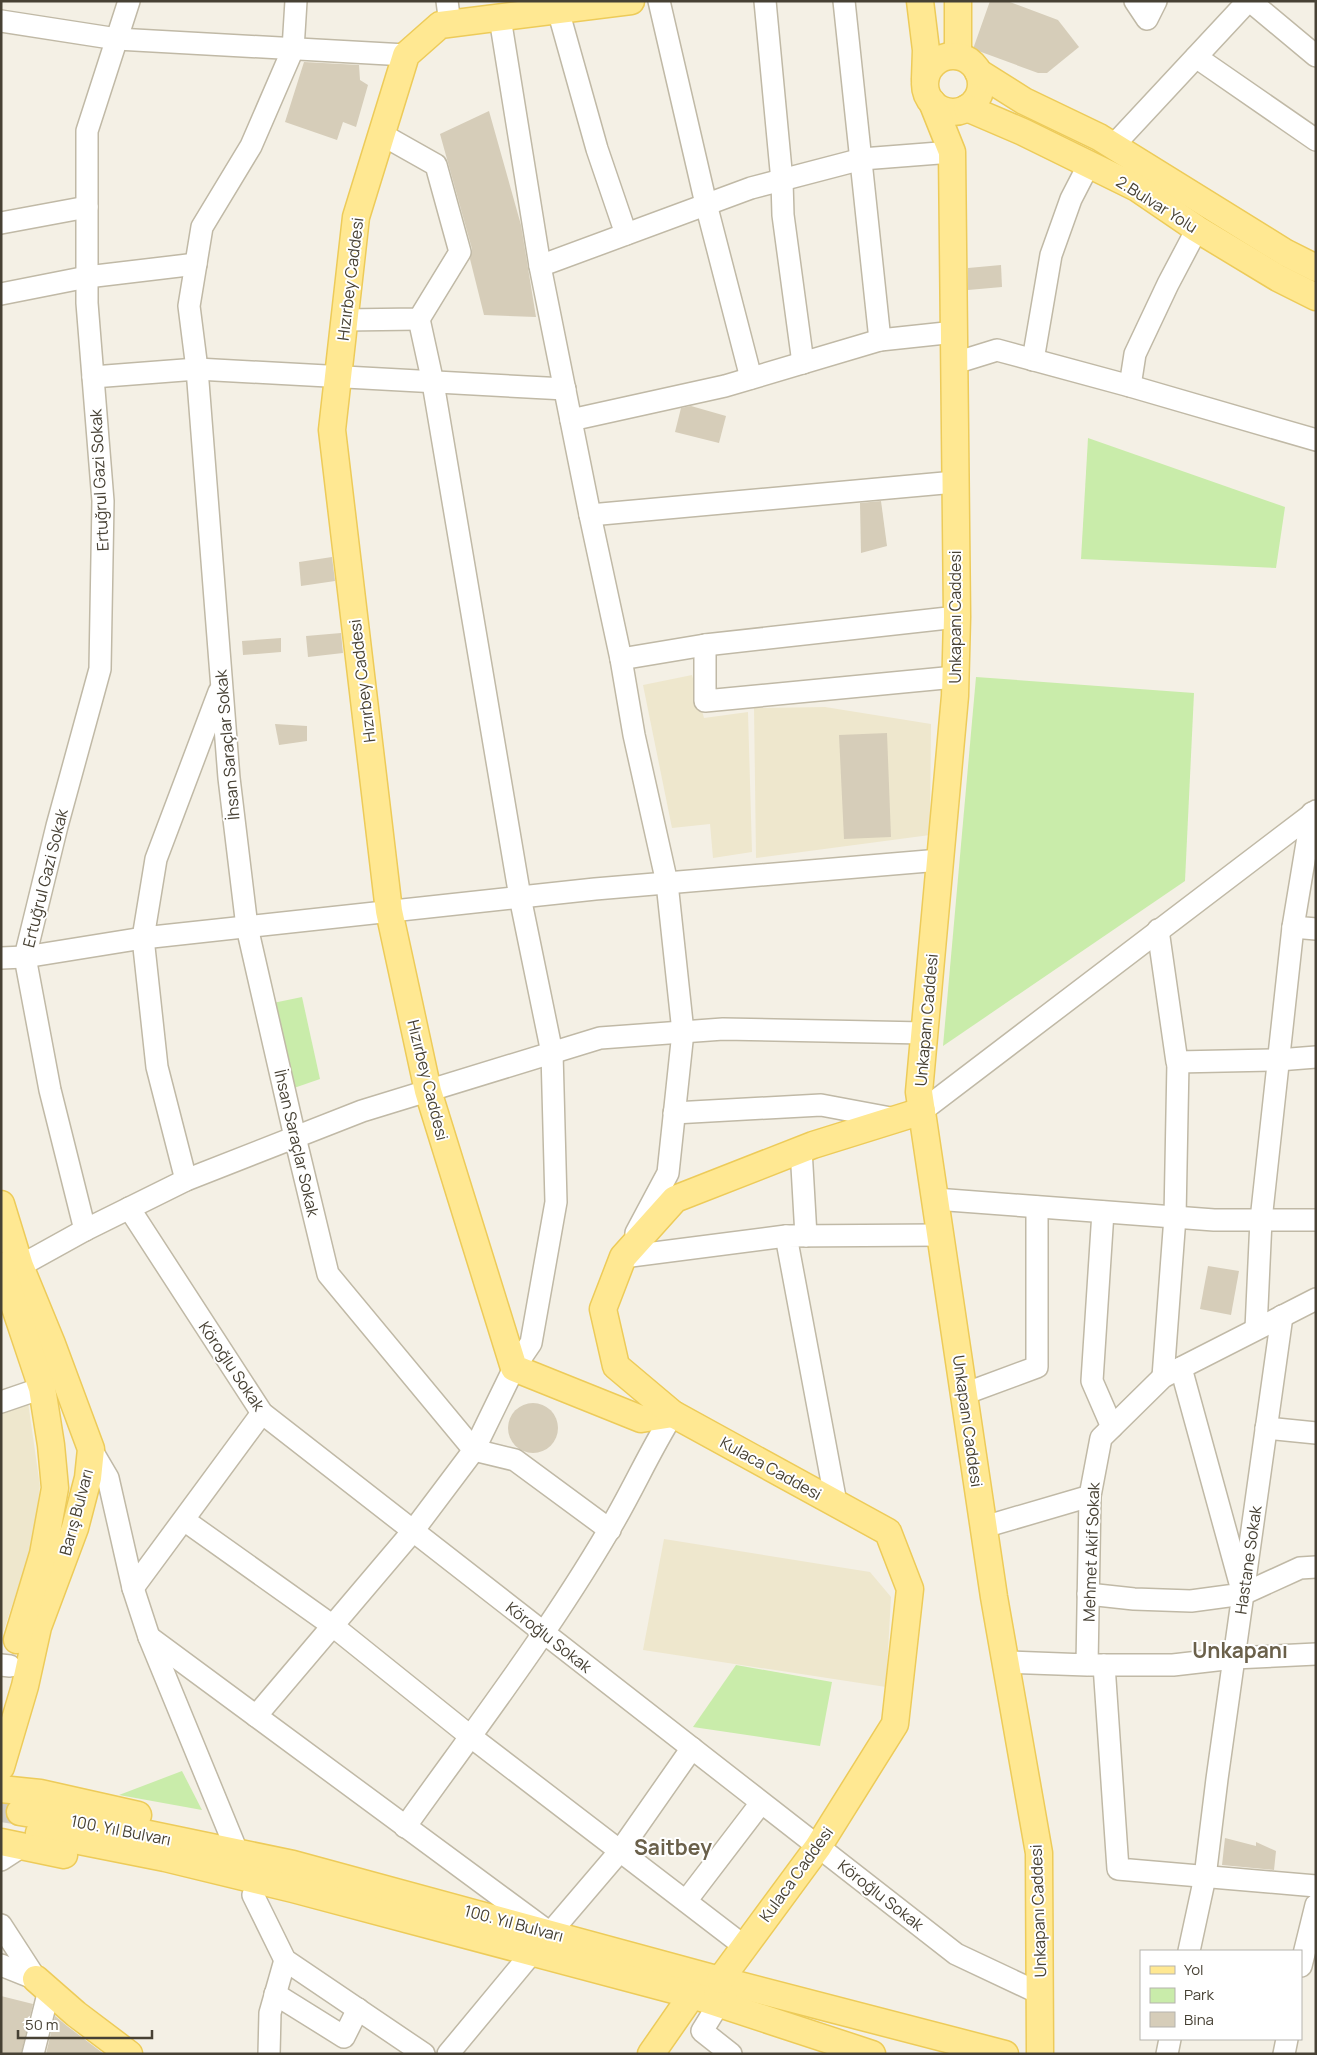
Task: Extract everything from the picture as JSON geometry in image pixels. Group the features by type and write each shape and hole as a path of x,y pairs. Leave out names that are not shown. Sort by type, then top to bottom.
{"main road":[{"path":"406,54 440,25 449,13 500,18 631,1"},
{"path":"920,1 929,91 940,108 949,111 962,110"},
{"path":"952,152 962,110 978,96 980,88 968,64 958,1"},
{"name":"Hızırbey Caddesi","path":"406,54 356,217 332,430 389,911 428,1091 514,1368"},
{"path":"929,91 933,64 939,59 945,56 968,64"},
{"name":"2.Bulvar Yolu","path":"968,64 1024,101 1113,146 1286,252 1316,268"},
{"name":"Unkapanı Caddesi","path":"929,91 952,152 957,617 955,696 919,1092 984,1527 1039,1853 1040,2054"},
{"name":"2.Bulvar Yolu","path":"962,110 1023,132 1137,188 1197,229 1278,278 1316,297"},
{"name":"Kulaca Caddesi","path":"719,1992 744,1946 818,1847 895,1724 910,1589 888,1532 673,1414 616,1366 603,1309 623,1257 675,1199 801,1149 922,1111"},
{"name":"Barış Bulvarı","path":"1,1204 10,1266 42,1388 52,1445 55,1488 43,1554 6,1665 1,1706"},
{"name":"Barış Bulvarı","path":"3,1760 25,1686 38,1627 75,1528 88,1478 91,1449 52,1344 10,1266"},
{"path":"514,1368 641,1419 673,1414"},
{"path":"3,1760 22,1785 40,1793"},
{"path":"1,1789 40,1793 193,1829 234,1844 293,1877"},
{"path":"10,1837 253,1895 293,1877"},
{"name":"100. Yıl Bulvarı","path":"10,1837 293,1877 550,1933 719,1992 872,2054"},
{"name":"100. Yıl Bulvarı","path":"293,1877 531,1954 692,1995 719,1992 1005,2054"},
{"path":"42,1985 76,2014 129,2054"},
{"path":"651,2054 692,1995"}],"street":[{"name":"Ertuğrul Gazi Sokak","path":"25,956 57,826 100,669 103,501 87,303 87,131 129,1"},
{"name":"İhsan Saraçlar Sokak","path":"296,1 293,49 251,146 202,227 189,306 197,369 229,778 247,926 328,1274 474,1450"},
{"path":"660,1 706,204 751,378"},
{"path":"764,1 782,181 783,215 804,363"},
{"path":"844,1 880,340"},
{"path":"1135,1 1147,19 1156,1"},
{"path":"1113,146 1249,1 1316,56"},
{"path":"558,10 597,149 626,234"},
{"path":"500,18 540,266 621,659 634,735 667,883 682,1032 668,1172 623,1257"},
{"path":"1,21 117,39 406,54"},
{"path":"1196,57 1316,140"},
{"path":"256,1716 413,1531 474,1450 514,1368 531,1343 556,1202 552,1053 520,897 433,383 419,319 460,252 436,165 381,134"},
{"path":"540,266 751,188 862,159 952,152"},
{"path":"1033,360 1051,255 1071,200 1089,164"},
{"path":"1,223 87,207"},
{"path":"1130,386 1135,354 1168,284 1197,229"},
{"path":"1,294 87,277 196,264"},
{"path":"344,320 419,319"},
{"path":"571,420 725,386 880,340 955,332"},
{"path":"954,363 997,350 1316,440"},
{"path":"93,376 197,369 564,389"},
{"path":"590,515 955,482"},
{"path":"621,659 706,645 957,617"},
{"path":"706,645 705,701 955,677"},
{"path":"186,1180 157,1066 143,938 156,859 221,685"},
{"path":"1256,1329 1260,1220 1293,927 1314,812"},
{"path":"922,1111 1314,812"},
{"path":"1,958 143,938 520,897 940,860"},
{"path":"1293,927 1316,929"},
{"path":"1158,930 1178,1062 1172,1372 1243,1594"},
{"path":"25,956 50,1090 85,1230"},
{"path":"10,1266 186,1180 362,1111 600,1038 723,1029 924,1033"},
{"path":"1178,1062 1278,1060 1316,1056"},
{"path":"674,1113 821,1105 896,1119"},
{"path":"801,1149 796,1236 836,1503"},
{"path":"935,1199 1214,1220 1316,1220"},
{"path":"964,1394 1037,1367 1037,1207"},
{"name":"Köroğlu Sokak","path":"129,1208 262,1413 956,1954 1041,1994"},
{"path":"1103,1212 1092,1381 1112,1427"},
{"path":"623,1257 796,1236 940,1235"},
{"name":"Mehmet Akif Sokak","path":"1205,1877 1118,1869 1088,1594 1090,1496 1101,1438 1172,1372 1316,1299"},
{"name":"Hastane Sokak","path":"1189,1950 1205,1877 1282,1316"},
{"path":"1,1402 42,1388"},
{"path":"133,1588 262,1413"},
{"path":"405,1827 544,1633 610,1530 654,1445 673,1414"},
{"path":"1266,1428 1316,1433"},
{"path":"91,1449 108,1478 133,1588 149,1637 234,1844"},
{"path":"474,1450 515,1460 610,1530"},
{"path":"984,1527 1090,1496"},
{"path":"184,1520 333,1626 470,1736 744,1946"},
{"path":"1088,1594 1192,1602 1243,1594 1300,1568 1316,1567"},
{"path":"149,1637 550,1933 620,1851 692,1748"},
{"path":"1006,1662 1173,1665 1234,1658 1316,1654"},
{"path":"686,1901 761,1803"},
{"path":"1205,1877 1316,1886"},
{"path":"253,1895 285,1960 424,2054"},
{"path":"1302,1962 1316,1905"},
{"path":"1,1925 42,1985 33,2054"},
{"path":"448,2054 531,1954"},
{"path":"270,2054 270,2014 285,1960"},
{"path":"1,1965 42,1985"},
{"path":"719,1992 702,2031 731,2054"},
{"path":"275,1994 344,2037 358,2009"},
{"path":"1167,2054 1170,2040"},
{"path":"1284,2054 1287,2040"}],"shaded area":[{"path":"692,675 704,718 748,712 752,852 713,858 710,824 672,828 643,685"},
{"path":"825,707 931,724 930,835 756,858 754,708"},
{"path":"28,1402 40,1486 33,1542 1,1639 1,1411"},
{"path":"664,1539 870,1572 891,1597 886,1687 643,1650"}],"green space":[{"path":"1088,438 1285,507 1276,568 1081,559"},
{"path":"976,677 1194,693 1185,881 943,1046"},
{"path":"302,997 320,1079 294,1088 273,1003"},
{"path":"736,1665 832,1682 820,1746 693,1727"},
{"path":"182,1771 202,1810 119,1795"}],"building":[{"path":"990,1 1007,1 1058,20 1079,47 1047,73 1038,73 973,49"},
{"path":"304,62 359,65 360,80 368,85 356,127 343,122 337,140 285,122"},
{"path":"489,111 521,225 536,317 484,315 470,259 472,249 440,134"},
{"path":"1001,265 1002,287 968,290 968,268"},
{"path":"691,406 726,416 719,443 675,432 681,408"},
{"path":"881,501 887,546 861,553 860,503"},
{"path":"332,557 335,581 301,586 299,562"},
{"path":"341,633 343,653 308,657 306,636"},
{"path":"281,638 281,652 243,655 242,641"},
{"path":"275,724 307,726 307,741 279,745"},
{"path":"887,733 891,837 844,839 839,735"},
{"path":"1208,1266 1239,1271 1231,1315 1200,1309"},
{"path":"533,1403 543,1405 551,1410 556,1418 558,1428 556,1438 551,1446 543,1451 533,1453 523,1451 515,1446 510,1438 508,1428 510,1418 515,1410 523,1405"},
{"path":"1225,1838 1256,1846 1256,1842 1276,1851 1274,1870 1222,1865"},
{"path":"1,1996 33,2004 21,2054 1,2054"},
{"path":"55,2016 67,2026 104,2054 46,2054"}],"tunnel":[{"path":"1,1809 20,1812"}],"district":[{"name":"Unkapanı","path":"1240,1651"},
{"name":"Saitbey","path":"673,1848"}]}
